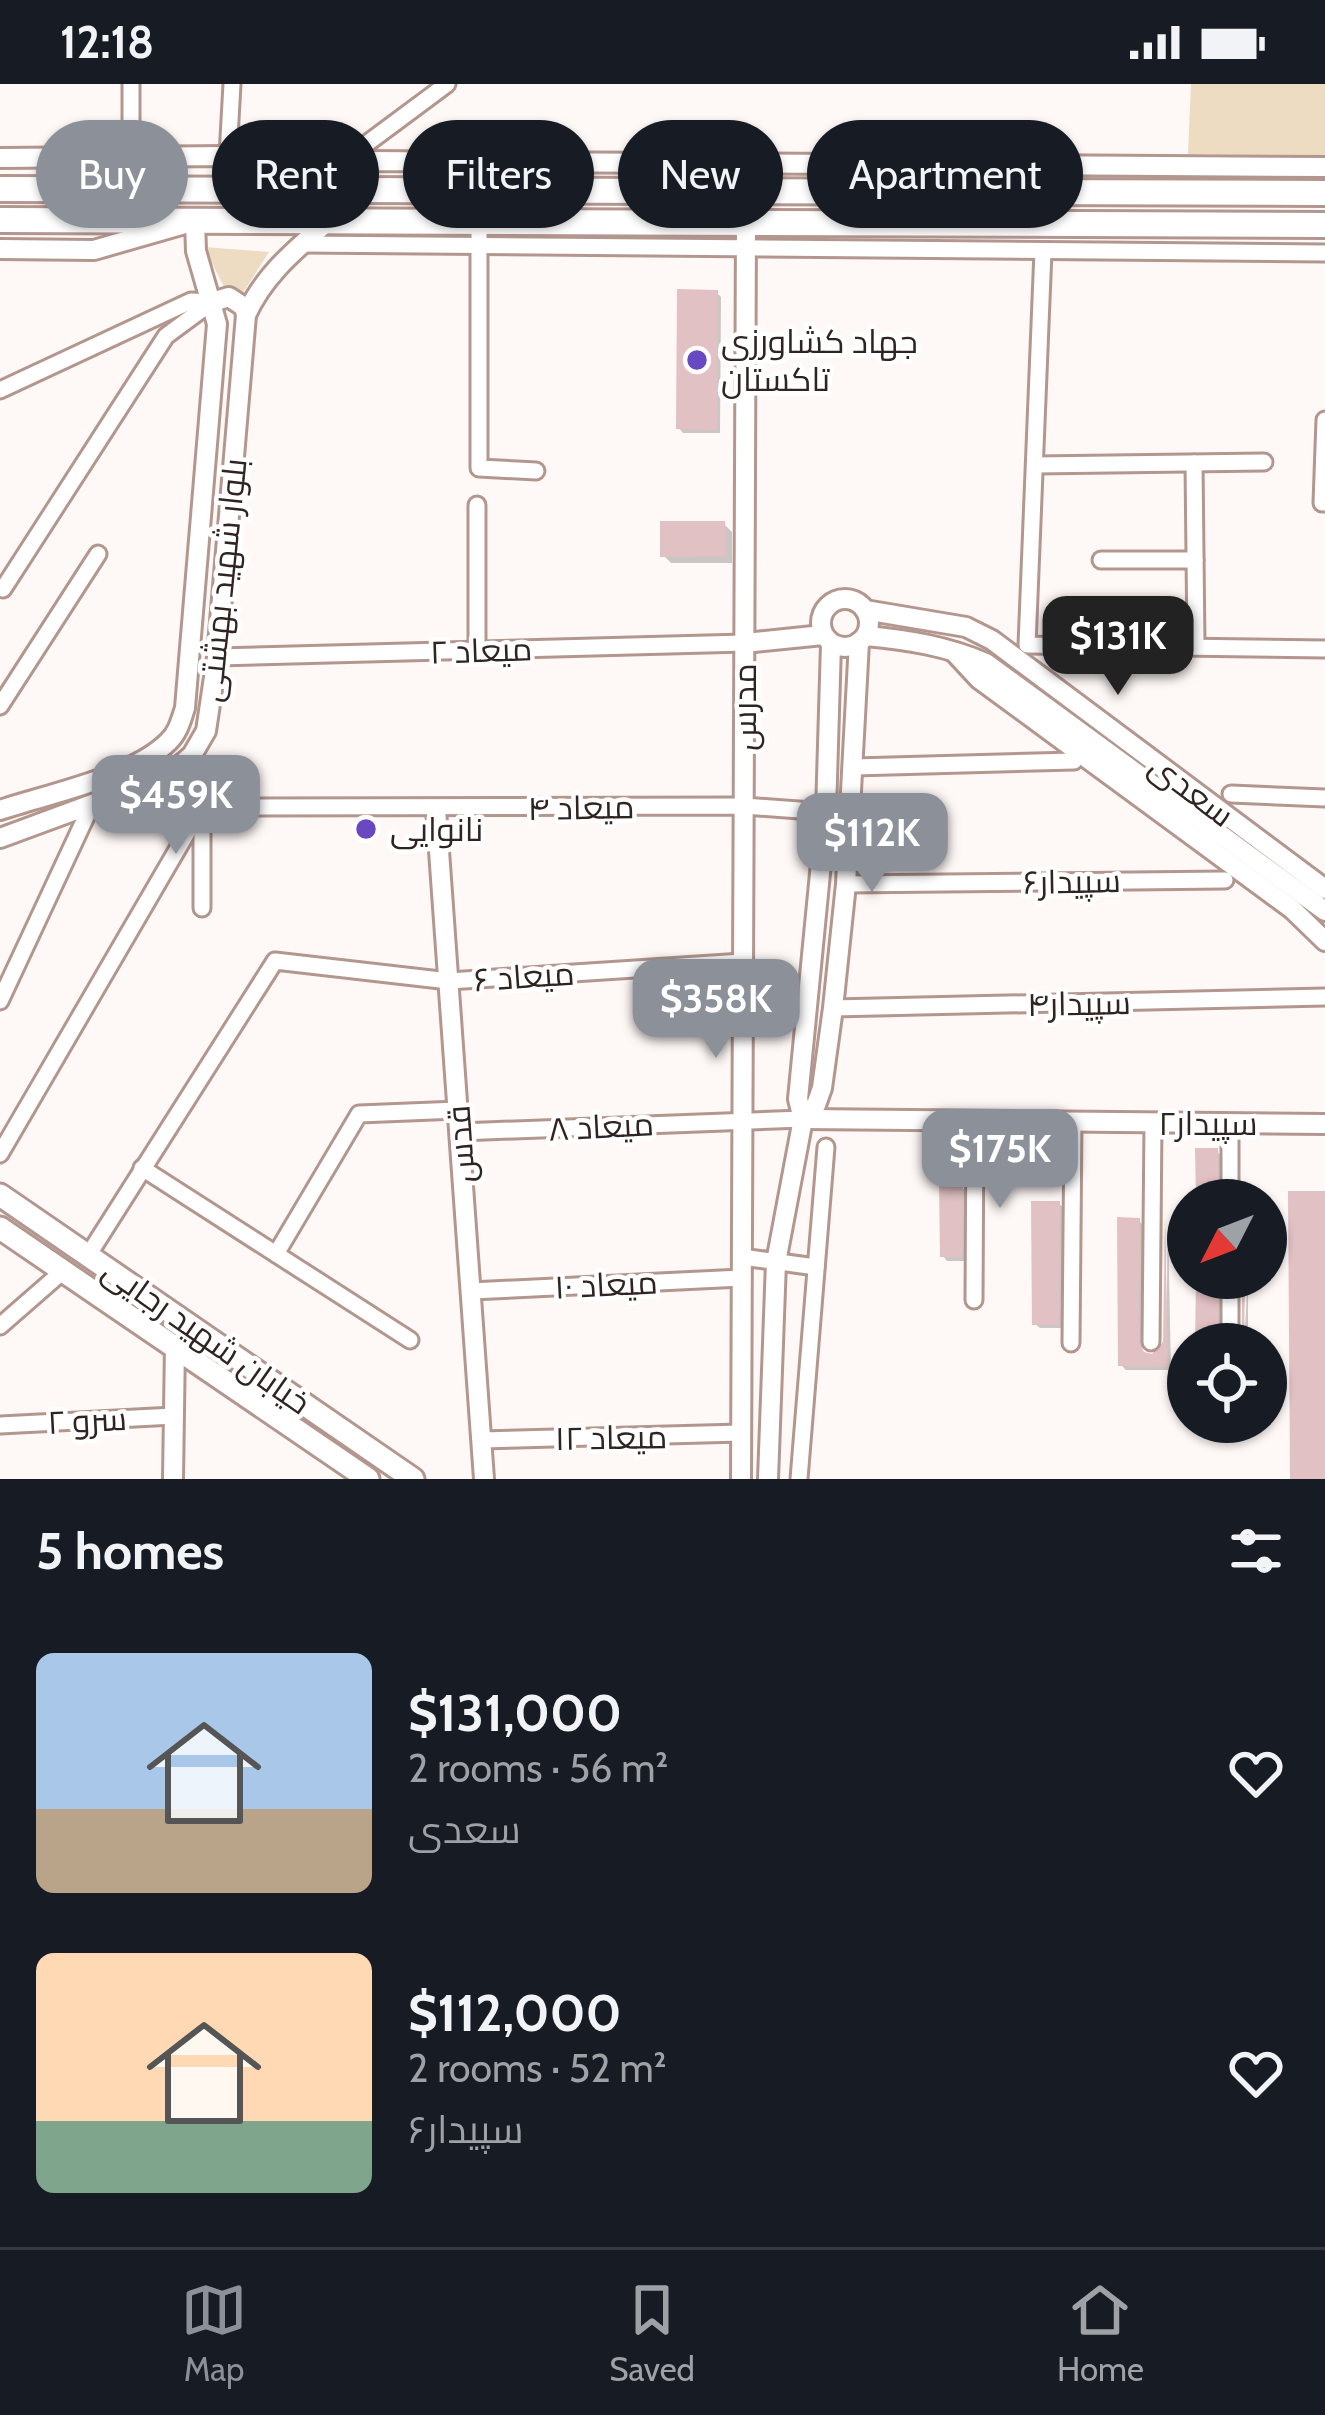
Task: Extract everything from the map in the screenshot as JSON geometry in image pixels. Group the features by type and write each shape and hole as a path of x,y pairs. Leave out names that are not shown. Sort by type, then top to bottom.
{"main road":[{"path":"0,189 212,190"},
{"path":"196,190 196,221"},
{"path":"379,190 618,191"},
{"path":"783,191 1325,193"},
{"path":"0,220 212,221"},
{"path":"379,226 480,234 746,236 1325,225"},
{"path":"746,228 746,236"},
{"name":"خیابان شهید رجایی","path":"0,1195 413,1479"},
{"name":"خیابان شهید رجایی","path":"0,1228 368,1479"},
{"path":"175,1344 190,1324"}],"street":[{"path":"130,84 130,120"},
{"path":"230,120 232,84"},
{"path":"379,135 447,84"},
{"path":"0,158 36,158"},
{"path":"379,161 1325,166"},
{"path":"0,249 94,250 196,221"},
{"name":"بلوار شهید بهشتی","path":"0,810 153,754 179,727 185,708 218,324 196,250 196,221"},
{"name":"بلوار شهید بهشتی","path":"0,838 168,776 192,755 206,731 217,657 247,315 278,265 320,228"},
{"path":"302,244 480,234 479,468 536,471"},
{"path":"746,236 1043,251 1325,253"},
{"name":"مدرس","path":"741,1479 746,236"},
{"path":"1043,251 1028,645 1325,649"},
{"path":"0,390 191,301 229,297 247,315"},
{"path":"3,589 166,336 212,302"},
{"path":"1325,421 1325,503"},
{"path":"1035,465 1264,462"},
{"path":"1194,463 1196,646"},
{"path":"477,506 477,650"},
{"path":"0,706 98,554"},
{"path":"1101,560 1195,560"},
{"path":"768,1479 776,1262 803,1119 798,1100 826,812 827,639 820,620 826,607 839,599 854,600 866,610 870,624 863,639 846,884 822,1088 816,1105 803,1119"},
{"name":"سعدی","path":"866,610 966,627 992,640 1325,889"},
{"path":"745,643 827,639 844,648 863,639"},
{"name":"سعدی","path":"863,639 951,648 1010,678 1325,911"},
{"name":"میعاد ۲","path":"217,657 745,643"},
{"name":"سعدی","path":"951,648 979,679 1279,899 1325,941"},
{"path":"854,766 1074,761"},
{"path":"168,776 202,807 202,908"},
{"path":"1231,794 1325,798"},
{"path":"0,1001 91,806"},
{"name":"میعاد ۴","path":"202,807 744,806 826,812"},
{"path":"0,1154 202,807"},
{"name":"قدس","path":"436,809 484,1479"},
{"name":"سپیدار۶","path":"846,884 1225,880"},
{"name":"میعاد ۶","path":"142,1168 275,962 449,981 743,962"},
{"name":"سپیدار۴","path":"833,1008 1325,997"},
{"path":"275,1254 359,1114 458,1110"},
{"name":"میعاد ۸","path":"460,1132 803,1119"},
{"name":"سپیدار۲","path":"803,1119 1325,1124"},
{"path":"974,1300 975,1121"},
{"path":"1071,1343 1073,1121"},
{"path":"1151,1342 1153,1122"},
{"path":"1230,1123 1230,1179"},
{"path":"799,1479 826,1147"},
{"path":"89,1254 142,1168 410,1340"},
{"path":"742,1257 817,1267"},
{"path":"0,1326 63,1271"},
{"name":"میعاد ۱۰","path":"471,1291 742,1278"},
{"path":"173,1479 175,1344"},
{"name":"سرو ۲","path":"0,1424 174,1416"},
{"name":"میعاد ۱۲","path":"482,1440 741,1433"}],"shaded area":[{"path":"1191,84 1325,84 1325,156 1188,154"},
{"path":"204,247 269,252 234,307"}],"building":[{"name":"جهاد کشاورزی تاکستان","path":"677,289 718,290 717,430 676,429"},
{"path":"660,521 725,521 726,556 660,557"},
{"path":"1195,1148 1218,1148 1218,1179 1196,1179"},
{"path":"939,1184 963,1184 962,1257 940,1257"},
{"path":"1288,1191 1325,1191 1325,1479 1290,1479"},
{"path":"1031,1201 1060,1201 1059,1325 1032,1325"},
{"path":"1117,1217 1140,1218 1139,1342 1144,1352 1152,1354 1163,1342 1165,1218 1167,1367 1118,1366"},
{"path":"1196,1299 1218,1299 1218,1323 1195,1323"}],"place":[{"name":"جهاد کشاورزی تاکستان","path":"697,360"},
{"name":"نانوایی","path":"366,829"}]}
